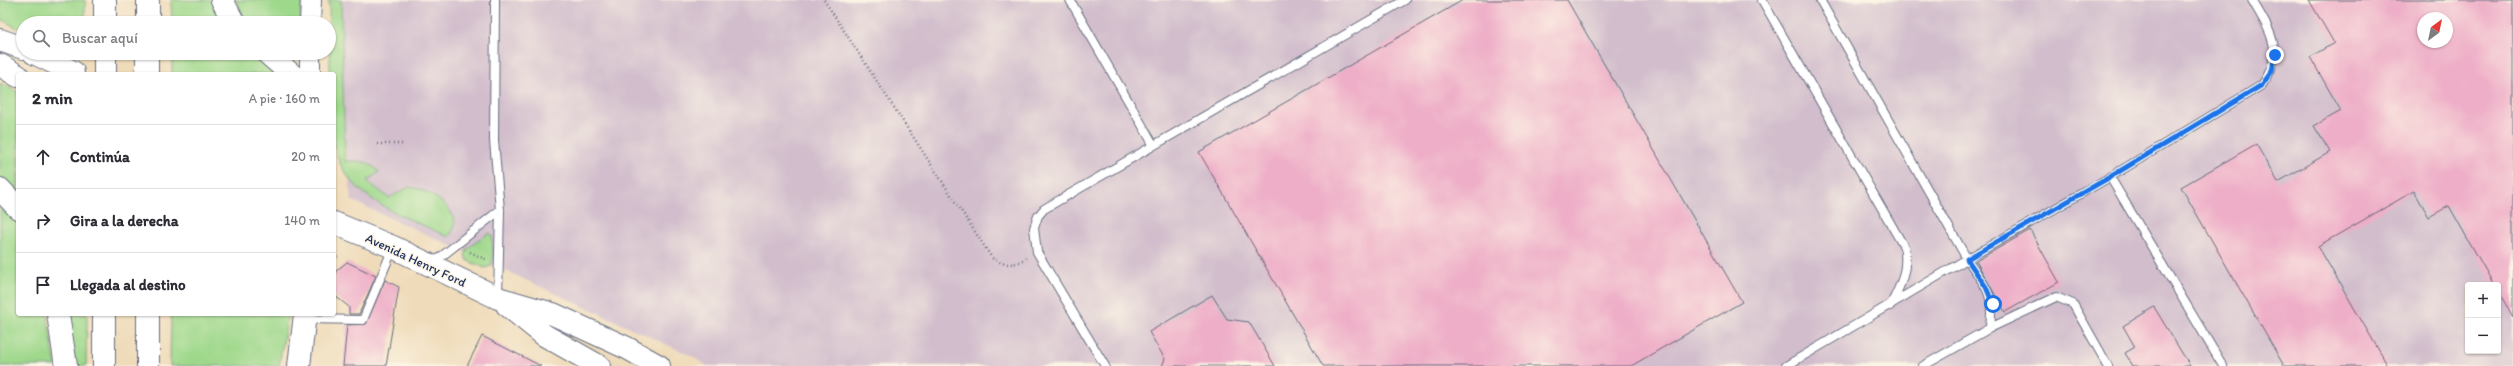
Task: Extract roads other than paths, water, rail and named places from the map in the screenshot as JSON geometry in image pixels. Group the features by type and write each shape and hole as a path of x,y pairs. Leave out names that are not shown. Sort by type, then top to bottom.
{"main road":[{"path":"105,0 105,16"},
{"path":"148,0 148,16"},
{"path":"222,0 230,16"},
{"path":"0,40 16,46"},
{"path":"48,60 73,72"},
{"path":"105,60 105,72"},
{"path":"275,60 289,72"},
{"path":"0,65 16,75"},
{"path":"0,189 16,206"},
{"name":"Avenida Henry Ford","path":"336,224 393,247 498,298 553,314 627,348 659,366"},
{"name":"Avenida Henry Ford","path":"498,298 544,335 599,366"},
{"path":"58,316 66,366"},
{"path":"104,316 104,366"},
{"path":"148,316 148,366"},
{"path":"299,366 304,316"}],"street":[{"path":"310,16 311,0"},
{"path":"310,60 310,72"}],"lane":[{"path":"495,0 494,140 500,210 498,298"},
{"path":"1070,0 1153,144"},
{"path":"1105,366 1037,252 1034,228 1038,216 1044,209 1153,144 1405,0"},
{"path":"1762,0 1904,247 1906,258 1904,274 1890,306"},
{"path":"1820,0 1967,259 1986,287 1993,304 1990,328"},
{"path":"1786,366 1890,306 1967,259 2110,177 2262,85 2272,71 2275,55 2274,44 2271,34 2252,0"},
{"path":"2110,177 2223,366"},
{"path":"431,265 500,210"},
{"path":"304,316 363,320 393,247"},
{"path":"1923,366 1990,328 2056,297 2073,304 2108,366"}]}
